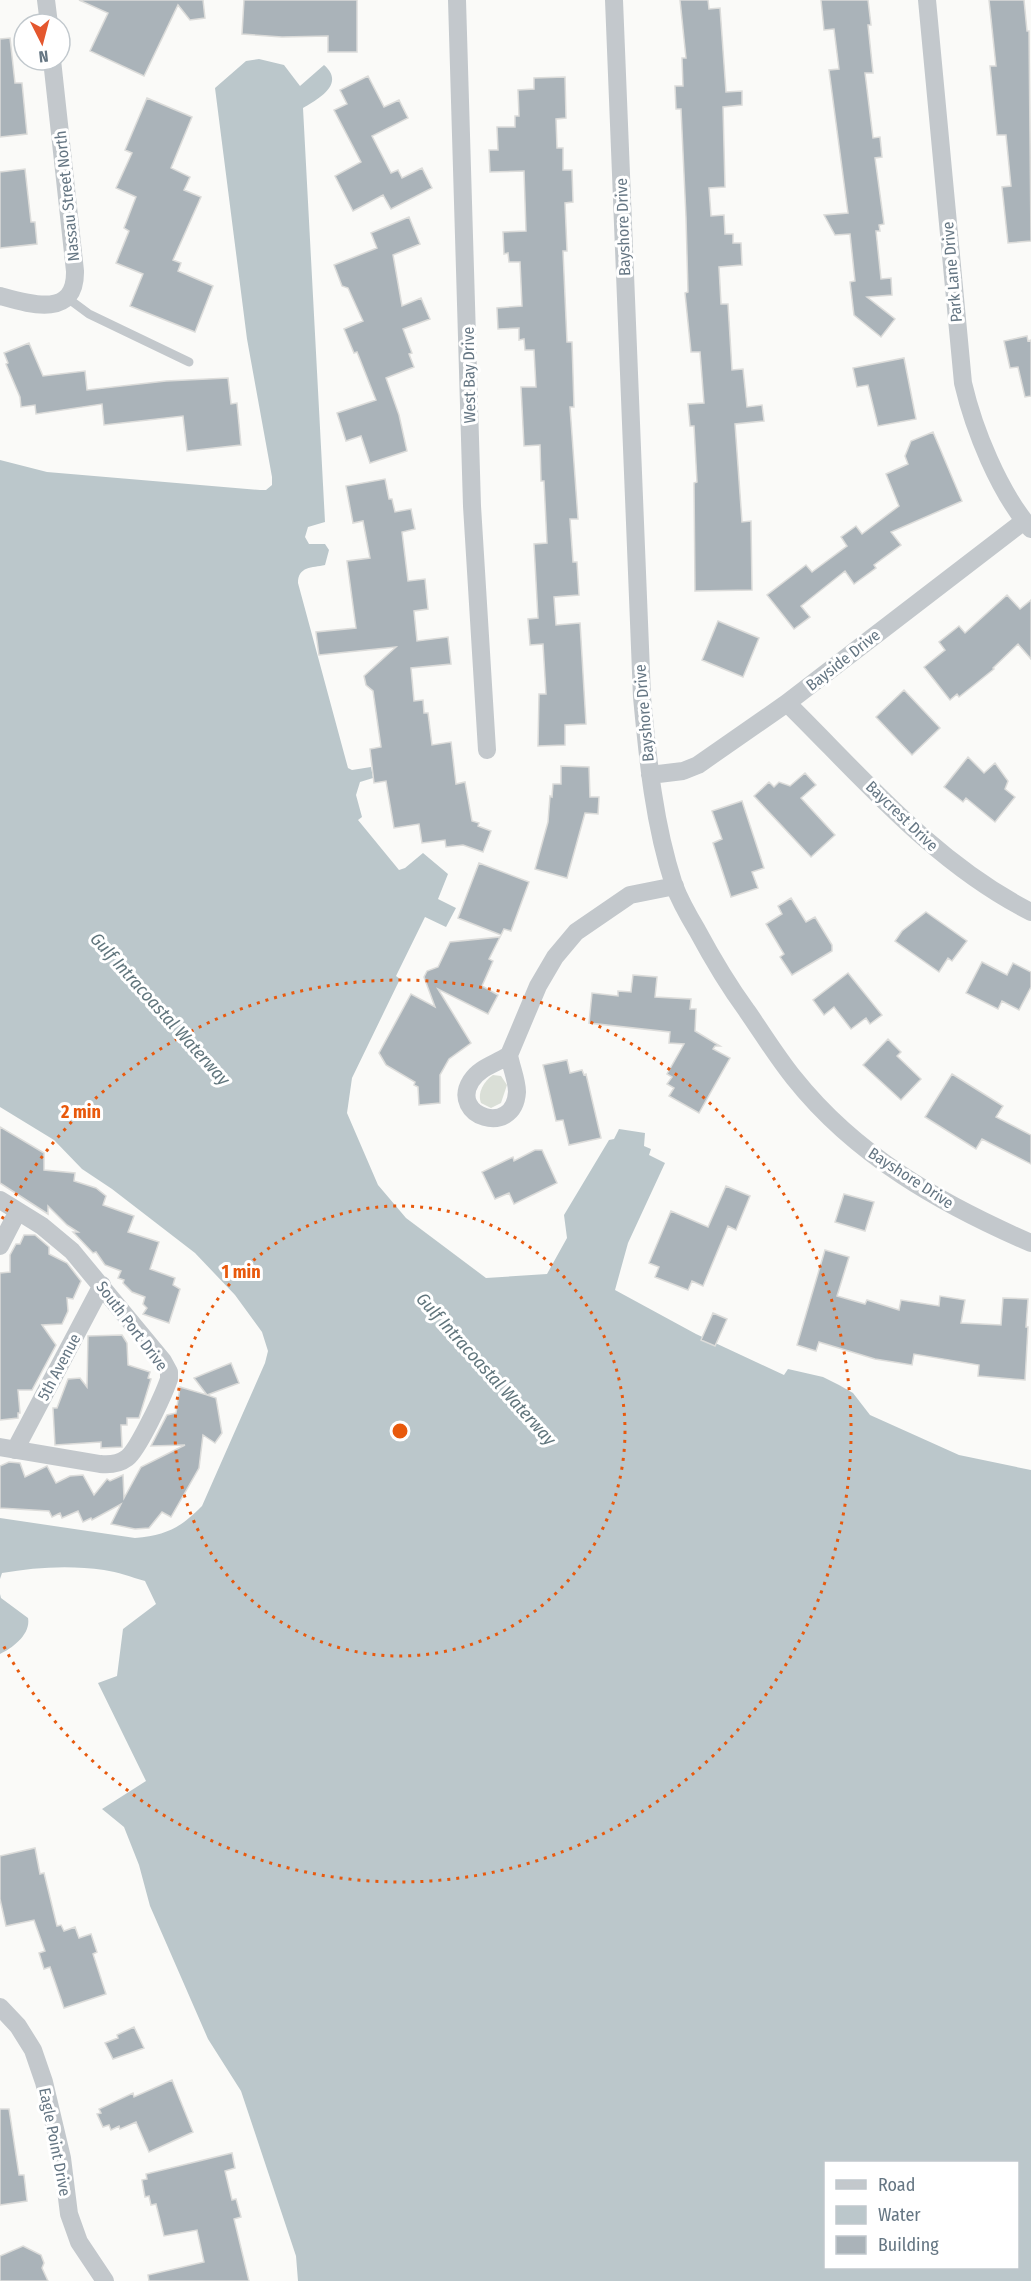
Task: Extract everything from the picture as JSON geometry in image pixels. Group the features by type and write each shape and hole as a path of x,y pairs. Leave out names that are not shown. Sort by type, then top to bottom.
{"street":[{"name":"West Bay Drive","path":"457,0 472,506 487,750"},
{"name":"Park Lane Drive","path":"927,0 963,383 980,440 1027,525"},
{"name":"Bayshore Drive","path":"615,9 642,697 650,775 660,835 675,886 686,912 725,980 794,1078 817,1104 858,1143 900,1175 991,1226 1031,1243"},
{"name":"Nassau Street North","path":"53,72 75,271 74,284 66,297"},
{"path":"0,296 35,306 53,304 66,297"},
{"name":"Bayside Drive","path":"650,775 691,768 788,703 1027,525"},
{"name":"Baycrest Drive","path":"788,703 916,831 947,858 977,880 1031,912"},
{"path":"509,1055 538,986 555,957 576,932 630,895 675,886"},
{"name":"South Port Drive","path":"0,1200 58,1238 72,1251 163,1361 169,1372 169,1378 132,1454 117,1463 100,1464 8,1449"},
{"path":"0,1246 18,1211"},
{"name":"5th Avenue","path":"8,1449 102,1285"},
{"name":"Eagle Point Drive","path":"0,2007 18,2025 33,2050 44,2082 62,2158 69,2214 79,2242 105,2281"}],"lane":[{"path":"66,297 89,314 189,362"}],"shaded area":[{"path":"493,1075 501,1076 507,1085 501,1103 491,1108 481,1103 480,1095 484,1084"}],"water":[{"name":"Gulf Intracoastal Waterway","path":"259,59 284,65 300,86 324,65 332,78 327,90 303,108 325,522 308,527 305,537 309,544 325,544 329,550 325,565 300,573 298,583 348,768 352,770 371,767 373,778 360,782 356,795 362,817 358,820 399,870 405,868 423,853 448,874 438,899 456,908 446,927 425,917 396,976 400,979 352,1078 347,1113 378,1185 406,1218 486,1278 547,1274 567,1238 564,1215 609,1140 614,1139 619,1129 645,1133 644,1146 651,1149 649,1155 665,1163 628,1243 615,1290 696,1334 784,1375 788,1369 823,1377 853,1393 870,1415 959,1455 1031,1470 1031,2281 298,2281 296,2256 241,2091 208,2039 150,1906 139,1865 124,1827 102,1809 146,1781 98,1683 117,1676 123,1629 156,1604 145,1581 104,1570 66,1567 27,1569 2,1573 0,1579 0,1518 135,1538 156,1535 187,1520 202,1506 265,1363 268,1351 262,1332 235,1295 195,1253 112,1189 82,1169 54,1140 0,1107 0,460 47,472 260,490 266,490 272,485 247,339 215,88 246,61"},
{"path":"0,1594 1,1598 28,1618 28,1624 20,1640 0,1654"}],"building":[{"path":"79,0 203,0 205,18 190,20 178,5 144,76 90,51 108,13"},
{"path":"244,0 357,0 357,52 328,52 328,36 282,37 242,34"},
{"path":"680,0 708,0 709,9 720,8 726,92 742,91 742,105 723,107 725,187 709,188 711,216 724,215 725,234 733,234 733,243 741,243 742,265 719,267 721,304 728,304 732,370 743,369 747,407 762,405 764,421 735,424 742,522 751,521 752,590 695,591 694,483 697,482 694,426 690,426 688,404 704,403 700,352 691,352 685,293 688,292 681,109 676,109 675,86 683,86 682,58 686,58"},
{"path":"821,0 868,0 873,73 865,73 873,138 880,137 882,157 875,158 884,224 879,225 880,231 876,231 881,279 891,278 892,295 867,297 895,319 881,337 854,315 850,282 855,281 850,234 835,235 824,215 848,213 829,70 839,69 834,29 824,30"},
{"path":"989,0 1024,0 1027,31 1029,31 1031,241 1008,243 1002,187 1011,186 1006,135 997,135 990,66 996,66"},
{"path":"10,38 12,72 15,83 22,83 27,134 0,137 0,39"},
{"path":"368,76 384,107 399,100 408,118 372,136 391,173 398,170 402,178 422,168 432,188 391,209 383,195 353,211 335,176 361,162 334,110 347,104 340,90"},
{"path":"565,77 566,118 556,119 557,148 563,148 563,170 572,170 573,202 565,203 567,251 563,251 567,342 572,342 574,407 570,407 578,519 570,519 573,562 577,562 579,595 554,597 556,625 580,623 586,724 565,725 565,745 538,746 539,694 546,694 543,644 530,645 528,619 538,618 534,544 547,543 540,445 524,446 521,387 536,387 534,350 525,350 524,339 519,340 519,328 498,329 497,308 522,306 520,262 509,262 508,253 504,254 503,232 526,231 524,171 490,172 489,150 498,150 497,127 515,127 515,116 519,116 518,90 534,89 534,78"},
{"path":"147,98 192,117 171,168 190,177 184,190 201,197 173,260 181,263 178,271 213,286 195,332 130,306 143,274 116,263 129,231 124,228 136,197 116,188 132,153 125,150"},
{"path":"25,169 31,222 35,222 37,244 0,248 0,172"},
{"path":"409,217 420,244 393,255 402,306 421,298 430,319 403,329 412,353 409,354 414,367 386,378 399,415 407,451 370,463 361,436 346,441 337,413 376,400 357,352 354,353 344,329 363,321 348,288 342,286 334,265 377,248 371,233"},
{"path":"1027,336 1028,341 1031,340 1031,396 1025,397 1018,367 1010,368 1004,341"},
{"path":"29,343 43,376 85,371 87,390 166,381 228,378 231,404 237,403 241,445 187,451 183,416 104,425 102,404 36,414 35,405 21,407 20,397 6,364 8,363 4,353"},
{"path":"904,358 916,419 878,426 868,385 857,387 853,368"},
{"path":"933,432 962,501 891,532 901,545 874,565 876,568 854,584 845,571 801,606 810,617 794,629 767,595 806,565 812,572 847,546 841,537 856,526 862,534 899,506 886,474 908,464 905,456 911,441"},
{"path":"385,479 389,499 392,499 395,512 411,509 415,529 402,532 408,581 425,579 428,609 414,611 417,641 448,637 451,664 411,668 414,701 423,700 424,713 428,713 432,745 451,742 456,784 465,782 472,821 491,831 483,852 463,845 446,847 445,840 422,843 419,824 394,828 386,781 374,783 370,749 381,747 373,691 366,685 364,676 396,647 319,655 316,632 356,628 347,561 370,558 363,521 353,523 346,486"},
{"path":"1007,595 1020,609 1031,600 1031,659 1018,644 994,669 959,697 957,694 950,700 924,667 945,650 939,642 959,626 965,633"},
{"path":"718,621 759,638 743,677 702,660"},
{"path":"904,690 940,728 912,755 876,717"},
{"path":"968,757 984,773 995,763 1008,781 1005,789 1015,797 995,822 966,798 963,802 944,787"},
{"path":"561,766 589,767 590,797 599,797 598,814 585,813 567,878 535,869 548,822 553,784 561,784"},
{"path":"805,773 816,785 801,798 835,835 811,857 754,796 769,782 774,787 779,782 790,786"},
{"path":"742,801 764,868 752,872 758,888 731,897 713,843 722,839 712,811"},
{"path":"479,863 529,882 511,931 504,929 501,935 458,918"},
{"path":"791,898 806,922 815,917 832,945 832,951 792,975 780,957 784,954 766,924 782,914 778,906"},
{"path":"926,912 967,941 952,961 948,958 939,972 895,941 902,931"},
{"path":"500,937 489,959 493,961 482,986 498,995 488,1014 438,989 471,1043 449,1059 440,1075 440,1103 419,1105 418,1087 414,1085 415,1082 386,1065 379,1053 411,994 435,1007 424,977 427,971 438,967 450,942"},
{"path":"982,962 1007,975 1013,963 1031,972 1031,987 1019,1010 1002,1001 998,1009 966,993"},
{"path":"848,973 882,1015 870,1024 866,1018 851,1029 834,1007 824,1015 813,1000"},
{"path":"633,975 657,977 655,997 691,999 690,1009 696,1009 695,1031 720,1046 715,1046 713,1049 730,1058 699,1113 669,1096 674,1088 667,1084 672,1077 667,1074 684,1044 669,1043 670,1032 589,1023 592,993 618,996 618,991 631,992"},
{"path":"888,1039 901,1052 897,1056 921,1079 901,1100 863,1065"},
{"path":"567,1060 570,1073 582,1070 584,1075 586,1074 601,1138 569,1145 563,1120 556,1121 543,1065"},
{"path":"952,1074 1003,1106 996,1117 1031,1135 1031,1164 982,1139 976,1149 925,1117"},
{"path":"0,1127 44,1153 44,1170 75,1173 74,1181 96,1188 106,1196 103,1205 134,1216 128,1232 159,1242 150,1269 175,1278 173,1285 180,1289 169,1323 143,1314 147,1308 143,1304 145,1297 132,1292 123,1283 124,1280 118,1278 121,1271 105,1265 96,1252 93,1253 73,1232 78,1232 67,1225 48,1206 48,1214 0,1183"},
{"path":"535,1150 542,1150 557,1183 514,1204 509,1193 495,1199 482,1172 513,1157 514,1161"},
{"path":"726,1186 750,1196 736,1230 728,1226 703,1286 692,1281 688,1290 655,1277 659,1267 649,1263 671,1211 708,1227"},
{"path":"844,1194 874,1202 865,1231 835,1222"},
{"path":"24,1235 35,1235 49,1247 49,1254 67,1263 81,1281 73,1299 67,1298 68,1311 62,1324 42,1325 56,1345 32,1390 18,1390 20,1413 18,1413 18,1418 0,1420 0,1273 10,1272 10,1255 16,1244 20,1244"},
{"path":"825,1250 849,1257 837,1296 865,1304 867,1300 899,1310 901,1300 939,1306 940,1296 965,1300 961,1323 1001,1325 1003,1298 1028,1299 1025,1380 978,1376 979,1365 914,1354 912,1365 875,1359 819,1342 816,1351 797,1345"},
{"path":"713,1313 727,1319 715,1346 701,1340"},
{"path":"122,1335 127,1343 128,1365 150,1372 148,1378 151,1379 139,1418 127,1418 127,1425 121,1425 122,1447 101,1448 101,1442 55,1445 53,1408 57,1408 68,1379 80,1378 87,1387 88,1336"},
{"path":"231,1363 239,1383 207,1395 194,1378"},
{"path":"180,1387 216,1398 222,1433 215,1443 203,1435 199,1468 171,1517 162,1512 149,1528 135,1529 111,1524 121,1504 92,1520 91,1518 83,1522 78,1511 62,1518 60,1513 52,1517 49,1511 0,1508 0,1466 9,1462 20,1463 25,1477 47,1466 56,1483 70,1476 83,1475 94,1495 107,1479 110,1481 123,1475 124,1498 141,1467 185,1445 151,1446 167,1415 176,1413"},
{"path":"35,1848 40,1874 44,1873 57,1926 61,1925 64,1931 75,1927 79,1938 91,1934 97,1952 93,1954 106,1994 64,2008 50,1967 44,1969 39,1953 45,1951 34,1920 6,1926 0,1899 0,1856"},
{"path":"134,2027 144,2048 113,2059 105,2043 118,2038 117,2035"},
{"path":"172,2080 193,2132 149,2152 136,2122 120,2129 119,2126 111,2130 109,2125 103,2127 97,2114 101,2113 99,2109 133,2093 134,2097"},
{"path":"0,2109 9,2109 19,2175 24,2175 27,2201 0,2205"},
{"path":"232,2153 235,2168 225,2171 232,2200 236,2199 241,2217 234,2219 249,2281 149,2281 148,2275 204,2262 197,2230 164,2236 156,2204 151,2205 149,2196 145,2197 142,2180 147,2179 146,2174"},
{"path":"23,2246 41,2255 44,2263 42,2268 48,2281 0,2281 0,2256"}]}
